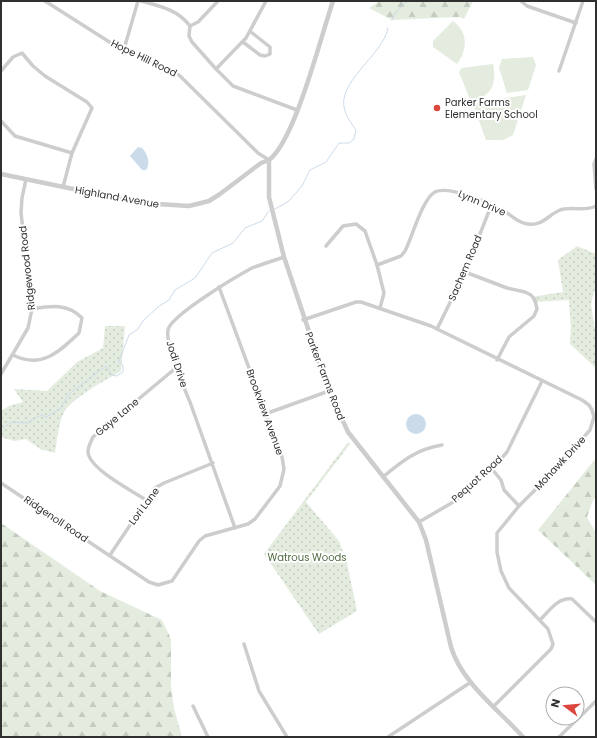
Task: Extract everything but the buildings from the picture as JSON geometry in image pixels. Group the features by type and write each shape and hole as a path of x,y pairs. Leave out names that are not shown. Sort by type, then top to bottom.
{"street":[{"name":"Hope Hill Road","path":"45,1 111,43 174,72 187,80 258,153 269,160"},
{"path":"124,49 138,1"},
{"path":"141,1 170,9 184,18 190,26 189,36 192,42 233,86 297,110"},
{"path":"190,26 198,22 218,1"},
{"path":"216,69 251,32 266,1"},
{"path":"269,160 285,140 297,110 333,1"},
{"path":"521,1 527,6 576,23"},
{"path":"559,70 584,1"},
{"path":"243,42 260,55 265,56 270,54 270,47 251,32"},
{"path":"1,71 13,57 22,53 33,66 45,76 87,102 92,108 72,153 63,187"},
{"path":"1,121 15,136 72,153"},
{"path":"596,159 594,164 596,189"},
{"name":"Highland Avenue","path":"1,174 153,205 193,205 209,201 261,163 269,160"},
{"name":"Parker Farms Road","path":"269,160 270,197 284,257 303,320 329,391 348,432 419,522 426,540 454,657 459,667 471,682 523,737"},
{"name":"Ridgewood Road","path":"1,374 28,328 32,309 21,213 22,198 26,180"},
{"name":"Lynn Drive","path":"377,264 401,256 405,251 427,202 435,192 452,191 502,210 521,223 529,224 543,222 561,210 572,208 591,209 596,206"},
{"name":"Sachem Road","path":"437,329 465,272 491,206"},
{"path":"326,246 343,226 356,224 365,231 377,264 384,294 380,308"},
{"name":"Jodi Drive","path":"235,528 177,367 168,337 168,329 177,318 219,287 254,268 284,257"},
{"path":"465,272 525,292 532,295 535,300 537,309 534,316 509,337 497,360"},
{"name":"Brookview Avenue","path":"110,555 149,582 158,585 172,581 199,541 205,536 248,524 255,519 280,486 284,469 282,457 219,287"},
{"name":"Mohawk Drive","path":"303,320 356,302 361,302 437,329 589,405 594,417 590,430 548,477 519,506 497,533 497,552 501,571 509,588 548,629 553,644 494,706"},
{"path":"12,355 23,360 40,360 50,356 79,333 82,318 76,312 66,308 54,306 32,309"},
{"name":"Gaye Lane","path":"146,500 97,467 88,453 89,446 93,437 177,367"},
{"name":"Pequot Road","path":"419,522 455,501 492,469 507,452 542,381"},
{"path":"265,414 329,391"},
{"path":"383,477 402,461 417,452 442,445"},
{"name":"Lori Lane","path":"110,555 155,488 213,464"},
{"path":"492,469 501,480 504,490 519,506"},
{"name":"Ridgenoll Road","path":"1,483 110,555"},
{"path":"540,620 561,600 567,598 572,599 596,622"},
{"path":"244,644 259,690 287,737"},
{"path":"388,737 471,682"},
{"path":"559,737 596,701"},
{"path":"193,706 208,737"}],"green space":[{"path":"380,1 473,1 464,19 460,17 392,20 369,8"},
{"path":"453,21 462,30 465,41 465,47 457,64 433,47 433,41"},
{"path":"533,57 536,65 528,90 507,93 499,68 502,59"},
{"path":"493,64 494,77 491,88 484,96 471,102 459,72 462,68"},
{"path":"526,95 513,135 503,140 486,140 474,107 478,102"},
{"path":"577,246 596,254 596,285 591,304 596,337 596,368 570,344 571,328 569,300 533,302 531,297 563,292 558,260"},
{"path":"105,326 125,326 121,371 85,393 67,408 60,423 55,453 40,449 26,439 14,441 1,437 1,411 9,406 23,402 14,389 47,391 77,362 103,348"},
{"name":"Watrous Woods","path":"348,442 350,444 306,502 339,541 347,563 357,611 319,634 264,554"},
{"path":"596,458 596,498 593,500 587,517 596,533 596,585 538,530"},
{"path":"1,523 100,591 162,620 171,639 171,687 174,708 182,737 1,737"}],"water":[{"path":"138,147 142,148 147,155 148,164 146,170 142,170 130,156"},
{"path":"416,414 423,417 426,424 423,431 416,434 409,431 406,424 409,417"}],"waterway":[{"path":"392,20 396,12 407,1"},
{"path":"275,209 289,201 302,186 310,170 326,162 339,143 349,143 354,139 356,130 348,119 345,111 344,100 347,90 353,79 378,49 388,28"},
{"path":"1,429 12,422 27,423 41,415 46,417 60,409 69,394 106,366 112,375 116,376 123,372 123,366 119,361 129,335 138,329 143,321 158,307 169,300 175,290 195,278 212,253 233,243 245,228 262,221 269,211"}],"place":[{"name":"Parker Farms Elementary School","path":"437,108"}]}
